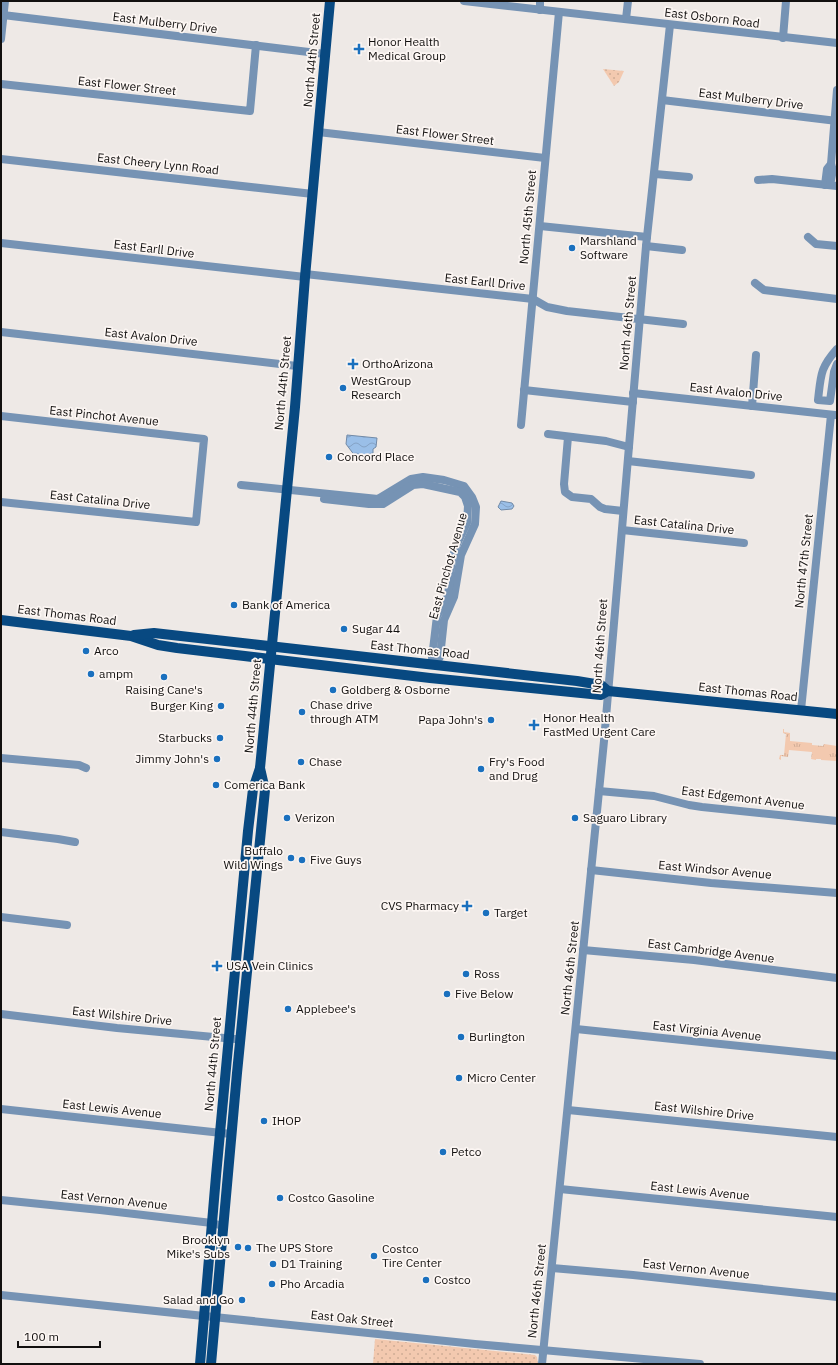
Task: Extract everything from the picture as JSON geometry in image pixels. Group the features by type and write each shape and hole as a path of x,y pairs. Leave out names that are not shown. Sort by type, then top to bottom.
{"main road":[{"name":"North 44th Street","path":"200,1364 220,1133 253,789 260,768 298,366 330,1"},
{"name":"East Thomas Road","path":"1,620 131,636 158,645 430,678 601,695 608,691 837,714"},
{"name":"East Thomas Road","path":"131,636 154,633 498,672 602,685 608,691"},
{"path":"361,657 380,665 420,670 430,678 436,673 440,672 479,676 498,672"},
{"name":"North 44th Street","path":"211,1364 231,1134 265,790 260,768"}],"street":[{"path":"1,39 5,1"},
{"name":"East Osborn Road","path":"464,1 540,5 559,12 837,43"},
{"path":"626,19 628,1"},
{"path":"783,38 786,1"},
{"name":"North 45th Street","path":"521,425 559,12"},
{"name":"East Mulberry Drive","path":"3,15 325,54"},
{"name":"North 46th Street","path":"542,1364 599,791 646,246 670,25"},
{"name":"East Flower Street","path":"1,84 250,111 256,45"},
{"path":"758,180 772,179 831,185 827,169 831,164 836,121 837,90"},
{"name":"East Mulberry Drive","path":"662,100 836,121"},
{"name":"East Flower Street","path":"318,132 545,158"},
{"name":"East Cheery Lynn Road","path":"1,159 313,194"},
{"path":"655,174 689,177"},
{"path":"540,226 648,237"},
{"path":"808,237 816,244 837,246"},
{"name":"East Earll Drive","path":"1,243 533,299 547,306 567,311 683,324"},
{"path":"646,246 682,250"},
{"path":"755,283 764,290 837,299"},
{"name":"East Avalon Drive","path":"1,332 298,366"},
{"path":"837,349 823,368 818,400 830,401 834,372 837,364"},
{"path":"752,406 756,355"},
{"path":"524,390 633,402"},
{"name":"East Avalon Drive","path":"633,392 834,415"},
{"name":"North 47th Street","path":"801,710 834,415"},
{"name":"East Pinchot Avenue","path":"1,416 204,439 196,522"},
{"path":"548,434 606,441 629,447"},
{"path":"568,437 564,484 565,492 572,497 591,499 600,507 605,509 623,511"},
{"path":"628,461 751,475"},
{"name":"East Pinchot Avenue","path":"241,485 286,490 298,496 373,504 382,504 413,485 424,484 460,492 465,497 468,506 467,523 456,544 452,558 448,596 437,616 432,658 435,665"},
{"name":"East Catalina Drive","path":"1,502 196,522"},
{"name":"East Catalina Drive","path":"622,530 744,543"},
{"path":"1,758 79,765 86,768"},
{"name":"East Edgemont Avenue","path":"599,791 654,796 702,807 837,821"},
{"path":"1,832 75,842"},
{"name":"East Windsor Avenue","path":"591,870 711,883 837,893"},
{"path":"1,918 67,925"},
{"name":"East Cambridge Avenue","path":"583,950 694,960 837,978"},
{"path":"234,984 246,985"},
{"name":"East Wilshire Drive","path":"1,1014 117,1028 240,1040"},
{"name":"East Virginia Avenue","path":"576,1029 837,1056"},
{"name":"East Lewis Avenue","path":"1,1109 231,1134"},
{"name":"East Wilshire Drive","path":"568,1110 837,1137"},
{"name":"East Lewis Avenue","path":"560,1189 837,1217"},
{"name":"East Vernon Avenue","path":"1,1200 212,1223 223,1226"},
{"name":"East Vernon Avenue","path":"552,1268 633,1275 837,1297"},
{"name":"East Oak Street","path":"1,1295 216,1318 700,1364"}],"green space":[{"path":"603,69 624,71 619,82 614,86"},
{"path":"783,729 784,732 790,733 790,741 812,743 812,745 823,746 824,744 837,746 837,761 811,759 812,752 789,750 788,757 781,756 781,760 779,759 780,755 784,755 786,734 783,733"},
{"path":"375,1339 535,1355 537,1357 538,1364 373,1364"}],"water":[{"path":"347,435 377,438 376,447 373,449 373,453 368,457 363,455 360,458 361,460 358,460 346,444"},
{"path":"501,501 512,503 514,506 512,509 501,510 498,507"}],"place":[{"name":"Honor Health Medical Group","path":"359,49"},
{"name":"Marshland Software","path":"572,248"},
{"name":"OrthoArizona","path":"353,364"},
{"name":"WestGroup Research","path":"343,388"},
{"name":"Concord Place","path":"329,457"},
{"name":"Bank of America","path":"234,605"},
{"name":"Sugar 44","path":"344,629"},
{"name":"Arco","path":"86,651"},
{"name":"ampm","path":"91,674"},
{"name":"Raising Cane's","path":"164,677"},
{"name":"Goldberg & Osborne","path":"333,690"},
{"name":"Burger King","path":"221,706"},
{"name":"Chase drive through ATM","path":"302,712"},
{"name":"Papa John's","path":"491,720"},
{"name":"Honor Health FastMed Urgent Care","path":"534,725"},
{"name":"Starbucks","path":"220,738"},
{"name":"Jimmy John's","path":"217,759"},
{"name":"Chase","path":"301,762"},
{"name":"Fry's Food and Drug","path":"481,769"},
{"name":"Comerica Bank","path":"216,785"},
{"name":"Verizon","path":"287,818"},
{"name":"Saguaro Library","path":"575,818"},
{"name":"Buffalo Wild Wings","path":"291,858"},
{"name":"Five Guys","path":"302,860"},
{"name":"CVS Pharmacy","path":"467,906"},
{"name":"Target","path":"486,913"},
{"name":"USA Vein Clinics","path":"217,966"},
{"name":"Ross","path":"466,974"},
{"name":"Five Below","path":"447,994"},
{"name":"Applebee's","path":"288,1009"},
{"name":"Burlington","path":"461,1037"},
{"name":"Micro Center","path":"459,1078"},
{"name":"IHOP","path":"264,1121"},
{"name":"Petco","path":"443,1152"},
{"name":"Costco Gasoline","path":"280,1198"},
{"name":"Brooklyn Mike's Subs","path":"238,1247"},
{"name":"The UPS Store","path":"248,1248"},
{"name":"Costco Tire Center","path":"374,1256"},
{"name":"D1 Training","path":"273,1264"},
{"name":"Costco","path":"426,1280"},
{"name":"Pho Arcadia","path":"272,1284"},
{"name":"Salad and Go","path":"242,1300"}]}
